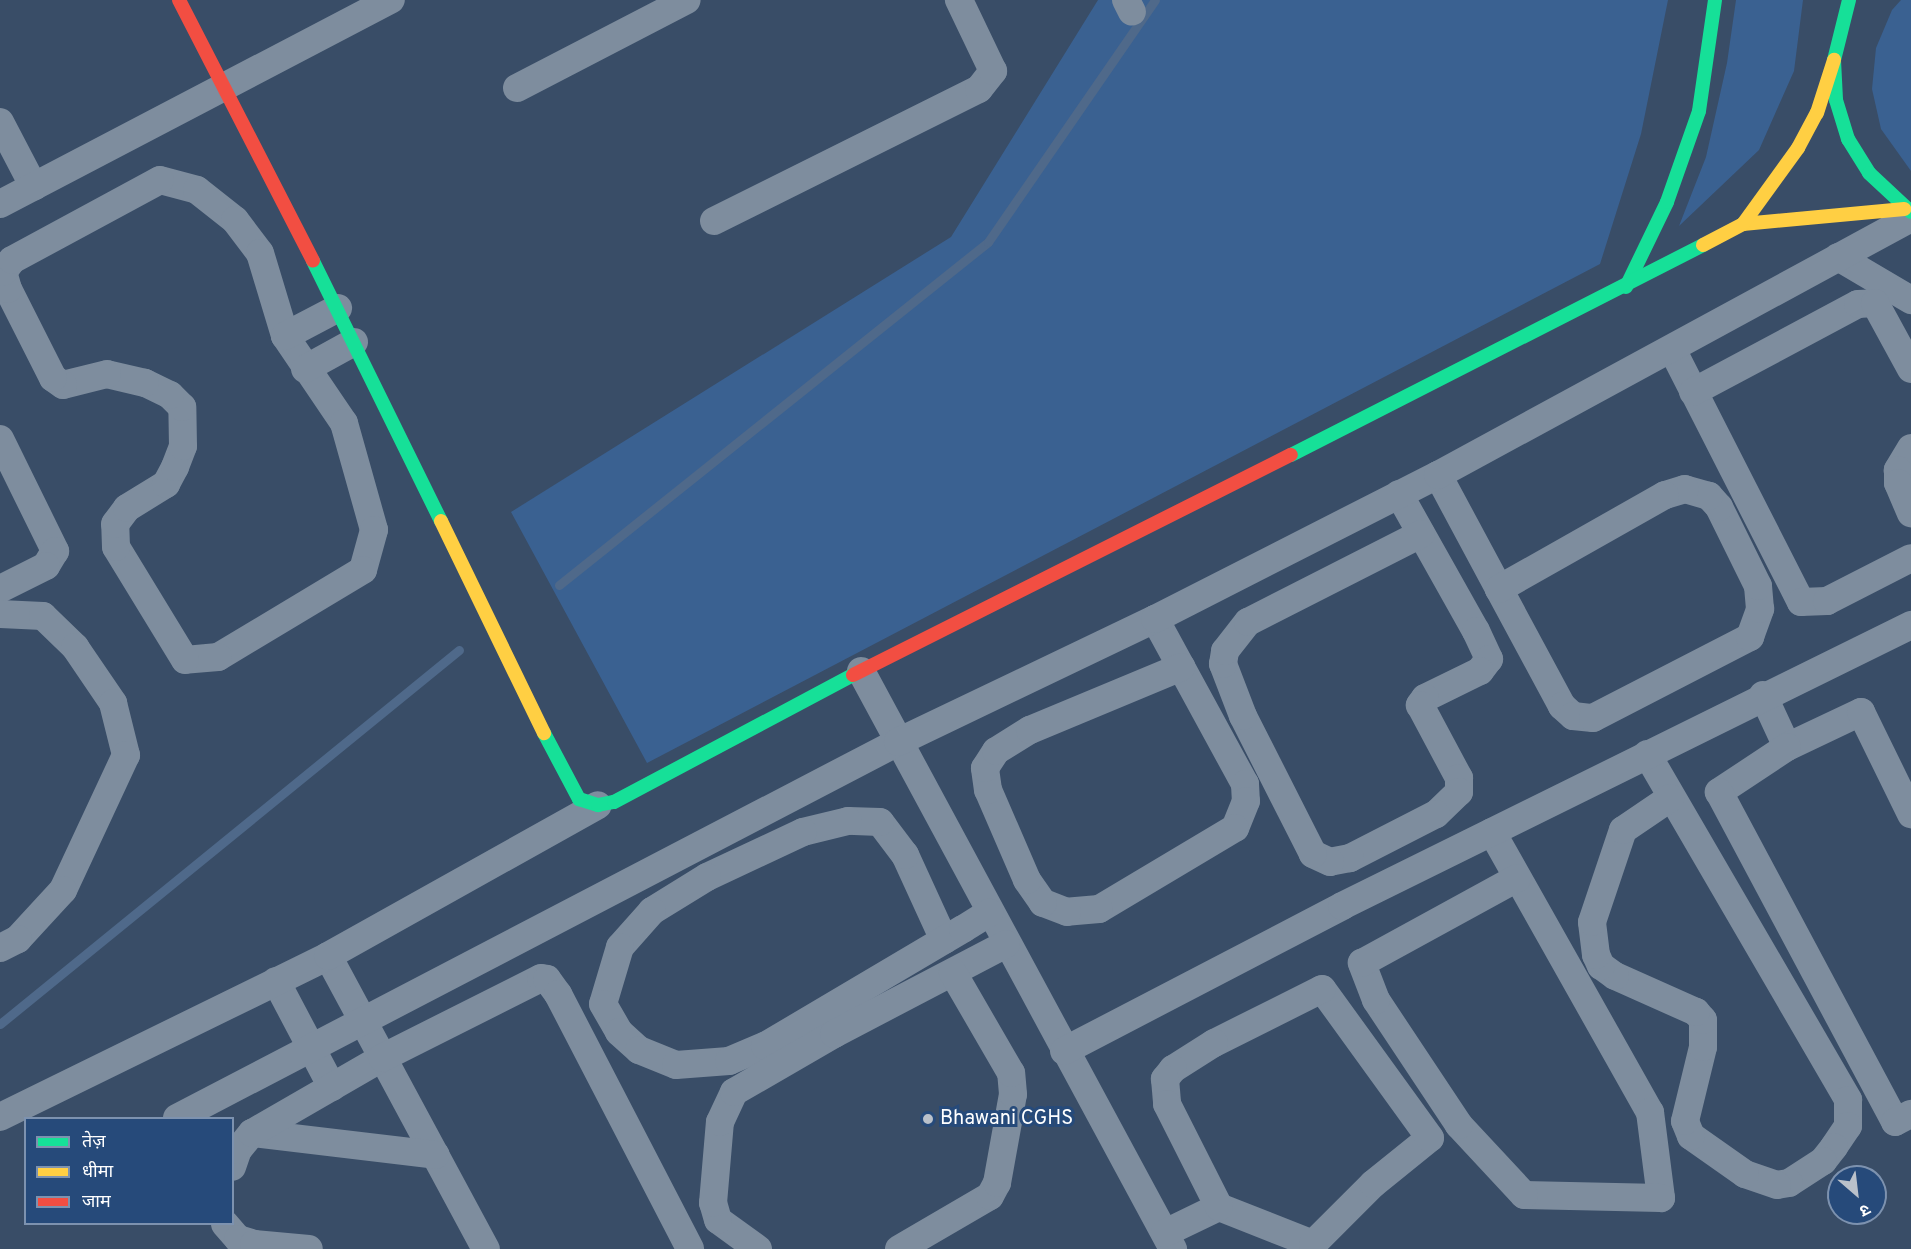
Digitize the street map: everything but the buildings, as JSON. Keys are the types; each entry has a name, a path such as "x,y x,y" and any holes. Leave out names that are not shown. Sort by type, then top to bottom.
{"street":[{"path":"179,0 338,308 570,788 579,799 598,805"},
{"path":"0,204 391,0"},
{"path":"517,88 687,0"},
{"path":"714,221 980,89 993,71 959,0"},
{"path":"1626,287 1667,202 1699,111 1715,0"},
{"path":"1743,224 1798,148 1817,113 1849,0"},
{"path":"1833,60 1836,100 1848,139 1869,173 1909,213"},
{"path":"0,122 34,187"},
{"path":"160,180 197,190 235,220 260,253 285,336 305,369 344,423 374,530 363,570 218,657 186,660 117,547 115,524 127,508 166,484 183,446 182,407 170,395 145,383 107,374 63,385 53,378 3,272 12,260 160,180"},
{"path":"0,1117 328,956 598,805 614,802 861,671 1626,287 1743,224 1909,213"},
{"path":"181,1117 361,1020 898,742 1155,620 1438,475 1838,257 1909,213"},
{"path":"1838,257 1911,300"},
{"path":"1693,392 1858,304 1875,303 1911,369"},
{"path":"285,336 338,308"},
{"path":"305,369 354,342"},
{"path":"1672,349 1801,602 1827,601 1911,558"},
{"path":"0,439 55,551 46,567 0,589"},
{"path":"1911,448 1898,470 1898,483 1911,513"},
{"path":"1438,475 1499,590 1562,706 1573,716 1593,718 1750,637 1760,609 1758,586 1719,507 1709,496 1685,489 1665,495 1499,590"},
{"path":"1399,494 1421,534 1489,659 1480,671 1425,698 1420,705 1459,778 1458,792 1436,814 1350,858 1330,862 1313,854 1243,716 1222,664 1225,651 1248,622 1421,534"},
{"path":"0,614 43,616 75,647 113,703 126,755 63,890 18,939 0,948"},
{"path":"1155,620 1181,667 1245,784 1246,801 1235,828 1099,909 1067,912 1043,903 1027,880 988,790 985,768 996,751 1030,730 1181,667"},
{"path":"1064,1052 1763,695 1911,625"},
{"path":"861,671 1064,1052 1169,1241 1219,1208"},
{"path":"1763,695 1787,747"},
{"path":"1911,814 1861,711 1787,747 1719,792 1895,1122 1911,1114"},
{"path":"1647,754 1670,798 1848,1100 1848,1126 1834,1147 1823,1161 1790,1183 1777,1185 1745,1173 1704,1148 1691,1136 1685,1121 1703,1047 1703,1020 1696,1012 1615,976 1601,966 1596,955 1592,922 1623,830 1670,798"},
{"path":"944,940 905,855 880,822 848,821 803,832 707,877 652,911 620,947 603,1004 619,1032 639,1050 676,1065 729,1061 765,1046 944,940 989,913"},
{"path":"1492,832 1650,1112 1661,1198 1524,1195 1459,1125 1376,1000 1362,963 1517,878"},
{"path":"758,1249 718,1220 713,1203 720,1122 734,1092 834,1034 1006,944"},
{"path":"328,956 486,1249"},
{"path":"899,1249 990,1196 997,1183 1013,1094 1011,1073 953,973"},
{"path":"234,1161 238,1150 252,1133 382,1058 541,978 547,979 690,1249"},
{"path":"276,981 332,1087"},
{"path":"1322,989 1430,1138 1374,1184 1313,1244 1219,1208 1167,1104 1166,1079 1173,1069 1214,1043 1322,989"},
{"path":"252,1133 436,1155"},
{"path":"226,1225 238,1239 254,1244 309,1249"}],"shaded area":[{"path":"1098,0 1668,0 1641,134 1600,264 647,763 511,512 951,237"},
{"path":"1736,0 1803,0 1794,71 1759,150 1679,226 1706,157 1727,63"},
{"path":"1901,0 1911,0 1911,171 1881,129 1872,89 1876,48 1892,10"}],"waterway":[{"path":"559,585 988,242 1155,0"},
{"path":"0,1024 459,650"}],"traffic: fast":[{"path":"1626,287 1667,202 1699,111 1715,0"},
{"path":"1849,0 1834,60 1836,100 1848,139 1869,173 1911,212"},
{"path":"1291,455 1703,245"},
{"path":"313,261 441,521"},
{"path":"544,733 579,799 598,805 614,802 853,675"}],"traffic: slow":[{"path":"1703,245 1743,224 1798,148 1817,113 1834,60"},
{"path":"1743,224 1904,209"},
{"path":"441,521 544,733"}],"traffic: jam":[{"path":"179,0 313,261"},
{"path":"853,675 1291,455"}],"place":[{"name":"Bhawani CGHS","path":"928,1119"}]}
